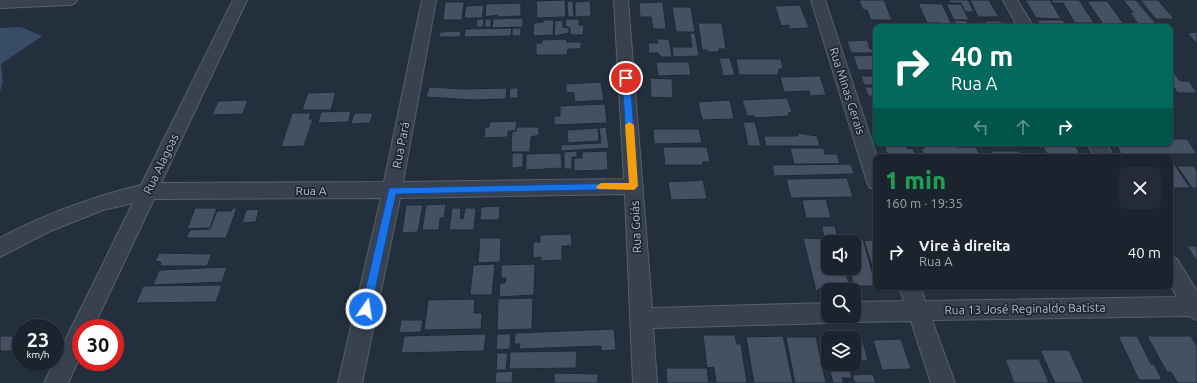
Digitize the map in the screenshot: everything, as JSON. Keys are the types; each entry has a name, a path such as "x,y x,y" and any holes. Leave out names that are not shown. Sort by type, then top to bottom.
{"street":[{"path":"0,3 70,0"},
{"name":"Rua Alagoas","path":"87,319 240,0"},
{"name":"Rua Pará","path":"350,383 392,190 429,0"},
{"name":"Rua Goiás","path":"621,0 634,186 640,318 645,383"},
{"name":"Rua Minas Gerais","path":"818,0 873,173"},
{"path":"1010,0 1024,24"},
{"name":"Rua A","path":"0,248 41,226 100,203 148,191 392,190 634,186"},
{"path":"1173,270 1196,307"},
{"path":"911,290 942,383"},
{"name":"Rua 13 José Reginaldo Batista","path":"861,312 1196,307"},
{"path":"640,318 821,313"},
{"name":"Rua Alagoas","path":"56,383 72,350"}],"water":[{"path":"21,27 42,36 1,64 3,82 0,92 0,28"}],"building":[{"path":"565,0 566,17 537,18 536,1"},
{"path":"859,0 884,0 892,20 871,20 867,10 863,10"},
{"path":"948,0 968,0 974,12 965,12 961,3 950,3"},
{"path":"970,0 989,0 999,17 978,17"},
{"path":"1025,0 1050,0 1061,19 1036,18"},
{"path":"1051,0 1079,0 1094,23 1075,23 1063,3 1053,3"},
{"path":"1123,0 1136,0 1156,24 1138,24 1130,13 1133,12"},
{"path":"1140,0 1158,0 1174,19 1156,19"},
{"path":"573,1 574,17 568,17 567,2"},
{"path":"590,1 591,16 575,17 575,2"},
{"path":"1087,1 1107,1 1124,24 1103,24"},
{"path":"445,2 464,2 462,20 443,20"},
{"path":"663,2 666,29 653,29 651,17 640,17 639,3"},
{"path":"521,3 521,16 498,17 498,15 485,17 486,4"},
{"path":"918,3 942,4 952,24 940,23 927,23"},
{"path":"946,4 961,4 969,20 954,20"},
{"path":"484,5 482,18 464,18 466,6"},
{"path":"800,5 809,28 790,29 788,25 781,26 775,6"},
{"path":"672,7 691,7 695,32 676,32"},
{"path":"523,18 523,27 492,28 493,19"},
{"path":"477,19 484,19 483,27 476,27"},
{"path":"485,19 491,19 491,27 485,27"},
{"path":"566,19 579,19 579,25 584,25 583,35 570,35 570,28 565,26"},
{"path":"544,20 554,20 553,35 533,36 534,23 543,22"},
{"path":"563,20 563,27 569,28 569,33 554,36 555,21"},
{"path":"954,20 967,21 968,24 956,24"},
{"path":"1037,20 1063,20 1066,24 1040,24"},
{"path":"985,21 1001,21 1002,24 987,24"},
{"path":"698,23 722,23 726,49 719,49 719,52 708,52 707,50 702,50"},
{"path":"512,28 521,28 521,36 512,36"},
{"path":"512,28 511,36 464,37 465,29"},
{"path":"461,31 460,37 439,37 440,32"},
{"path":"1197,32 1197,44 1187,33"},
{"path":"690,33 695,33 699,56 673,57 672,47 692,47"},
{"path":"566,39 567,42 581,42 581,49 568,49 567,55 536,55 536,43 542,43 542,40"},
{"path":"657,39 669,39 672,57 661,57 658,53 649,53 648,43 658,43"},
{"path":"867,40 870,49 873,49 873,53 851,53 847,41"},
{"path":"873,55 873,70 858,70 853,56"},
{"path":"719,58 730,58 735,75 723,76"},
{"path":"736,59 781,59 783,69 779,69 778,75 739,75"},
{"path":"656,62 689,62 691,75 658,76"},
{"path":"1173,73 1180,81 1189,81 1197,93 1178,93 1173,87"},
{"path":"820,76 826,95 810,96 809,91 784,92 780,77"},
{"path":"861,76 873,76 873,85 864,85"},
{"path":"650,78 672,79 673,98 651,97"},
{"path":"601,82 604,100 575,102 574,93 566,92 566,84"},
{"path":"429,87 463,89 507,88 506,99 474,100 426,97"},
{"path":"865,87 873,87 873,96 868,96"},
{"path":"510,88 518,88 518,98 509,98"},
{"path":"336,92 331,110 302,110 308,93"},
{"path":"787,98 792,112 788,113 789,116 755,118 754,116 747,116 742,100"},
{"path":"248,100 243,114 212,115 218,101"},
{"path":"730,100 734,119 702,120 698,102"},
{"path":"605,104 607,123 554,125 554,116 560,116 560,106"},
{"path":"351,111 349,122 318,123 321,112"},
{"path":"292,113 311,113 309,119 313,119 304,146 281,147"},
{"path":"354,113 373,113 370,123 351,124"},
{"path":"517,121 516,131 508,131 508,137 484,138 485,127 489,127 489,122"},
{"path":"743,122 755,122 761,146 748,146"},
{"path":"516,127 539,127 539,135 531,137 530,152 511,152 512,131 516,131"},
{"path":"606,127 609,148 561,151 561,145 601,143 599,128"},
{"path":"598,128 599,141 568,143 567,130"},
{"path":"653,129 699,129 702,143 654,144"},
{"path":"797,133 817,136 820,146 766,146 764,136 798,136"},
{"path":"1173,139 1187,139 1197,154 1165,154 1121,154 1117,146 1173,146"},
{"path":"885,146 906,146 907,148 913,149 915,154 887,154"},
{"path":"924,146 976,147 980,154 924,154 921,148 925,148"},
{"path":"1039,146 1076,146 1080,154 1047,154 1044,148 1040,148"},
{"path":"663,147 707,147 710,162 703,162 702,165 665,165"},
{"path":"790,148 824,148 825,154 837,154 840,164 794,164"},
{"path":"577,151 577,157 572,157 572,169 564,169 564,152"},
{"path":"607,151 608,170 574,171 574,158 582,158 582,152"},
{"path":"991,151 1019,151 1020,154 992,154"},
{"path":"512,153 523,153 523,167 512,168"},
{"path":"561,153 562,168 526,170 526,154"},
{"path":"851,164 854,174 774,176 772,165"},
{"path":"1173,165 1175,165 1190,188 1173,188"},
{"path":"1177,166 1194,166 1197,171 1197,188 1192,188"},
{"path":"847,178 853,197 791,198 786,179"},
{"path":"703,180 707,199 671,200 668,182"},
{"path":"826,199 831,218 806,218 802,200"},
{"path":"446,204 444,218 440,218 439,230 422,230 426,205"},
{"path":"406,205 423,205 418,232 402,233"},
{"path":"500,206 499,220 480,220 481,207"},
{"path":"195,208 217,208 210,228 187,229"},
{"path":"233,208 237,208 226,238 186,238 190,230 210,229 217,211 231,211"},
{"path":"452,208 461,208 460,218 463,219 465,208 476,208 474,230 449,230"},
{"path":"259,209 256,222 242,223 246,210"},
{"path":"822,226 835,226 837,235 823,235"},
{"path":"571,234 572,246 562,246 562,260 541,261 541,257 533,258 533,242 540,242 540,235"},
{"path":"480,238 501,238 500,262 478,263"},
{"path":"803,238 821,239 821,275 847,275 849,283 821,283 821,288 816,291"},
{"path":"861,239 863,239 873,275 873,286 861,286 861,283 853,283 851,275 861,275"},
{"path":"873,240 873,269 864,241"},
{"path":"1187,246 1197,246 1197,262"},
{"path":"159,253 212,254 207,266 160,266 161,262 155,261"},
{"path":"495,264 492,295 470,295 473,265"},
{"path":"535,264 534,295 499,297 500,283 505,283 506,278 501,278 501,265"},
{"path":"227,267 222,282 153,285 159,270"},
{"path":"222,285 216,302 136,303 143,286"},
{"path":"533,298 532,329 497,330 498,299"},
{"path":"475,299 474,313 482,313 481,329 424,330 428,300"},
{"path":"401,320 423,320 421,332 399,333"},
{"path":"614,329 616,350 601,351 601,346 519,349 520,344 514,344 515,333"},
{"path":"486,334 484,351 401,353 404,336"},
{"path":"497,334 511,334 510,349 496,350"},
{"path":"861,334 868,361 861,361"},
{"path":"703,335 735,335 737,344 741,344 747,383 716,383 714,367 707,368"},
{"path":"0,336 12,336 12,351 0,351"},
{"path":"783,336 793,383 754,383 746,337"},
{"path":"1118,336 1137,336 1151,364 1154,364 1162,380 1139,380"},
{"path":"1147,336 1191,336 1197,346 1197,383 1178,383 1171,372 1167,372"},
{"path":"786,337 816,337 821,360 821,371 823,371 826,383 795,383"},
{"path":"901,339 911,369 882,370 873,340"},
{"path":"1040,350 1069,350 1084,383 1055,383"},
{"path":"577,351 576,368 509,369 510,352"},
{"path":"497,353 508,353 506,370 496,370"},
{"path":"1005,359 1039,359 1049,383 1014,383"},
{"path":"666,368 707,368 709,383 667,383"},
{"path":"513,371 512,383 495,383 496,372"},
{"path":"830,371 850,371 852,378 842,378 844,383 833,383"},
{"path":"554,373 598,374 598,383 554,383"},
{"path":"873,374 876,383 855,383 852,375"}],"slow traffic":[{"path":"601,187 634,186 629,125"}],"route":[{"path":"366,309 392,190 634,186 626,78"}]}
